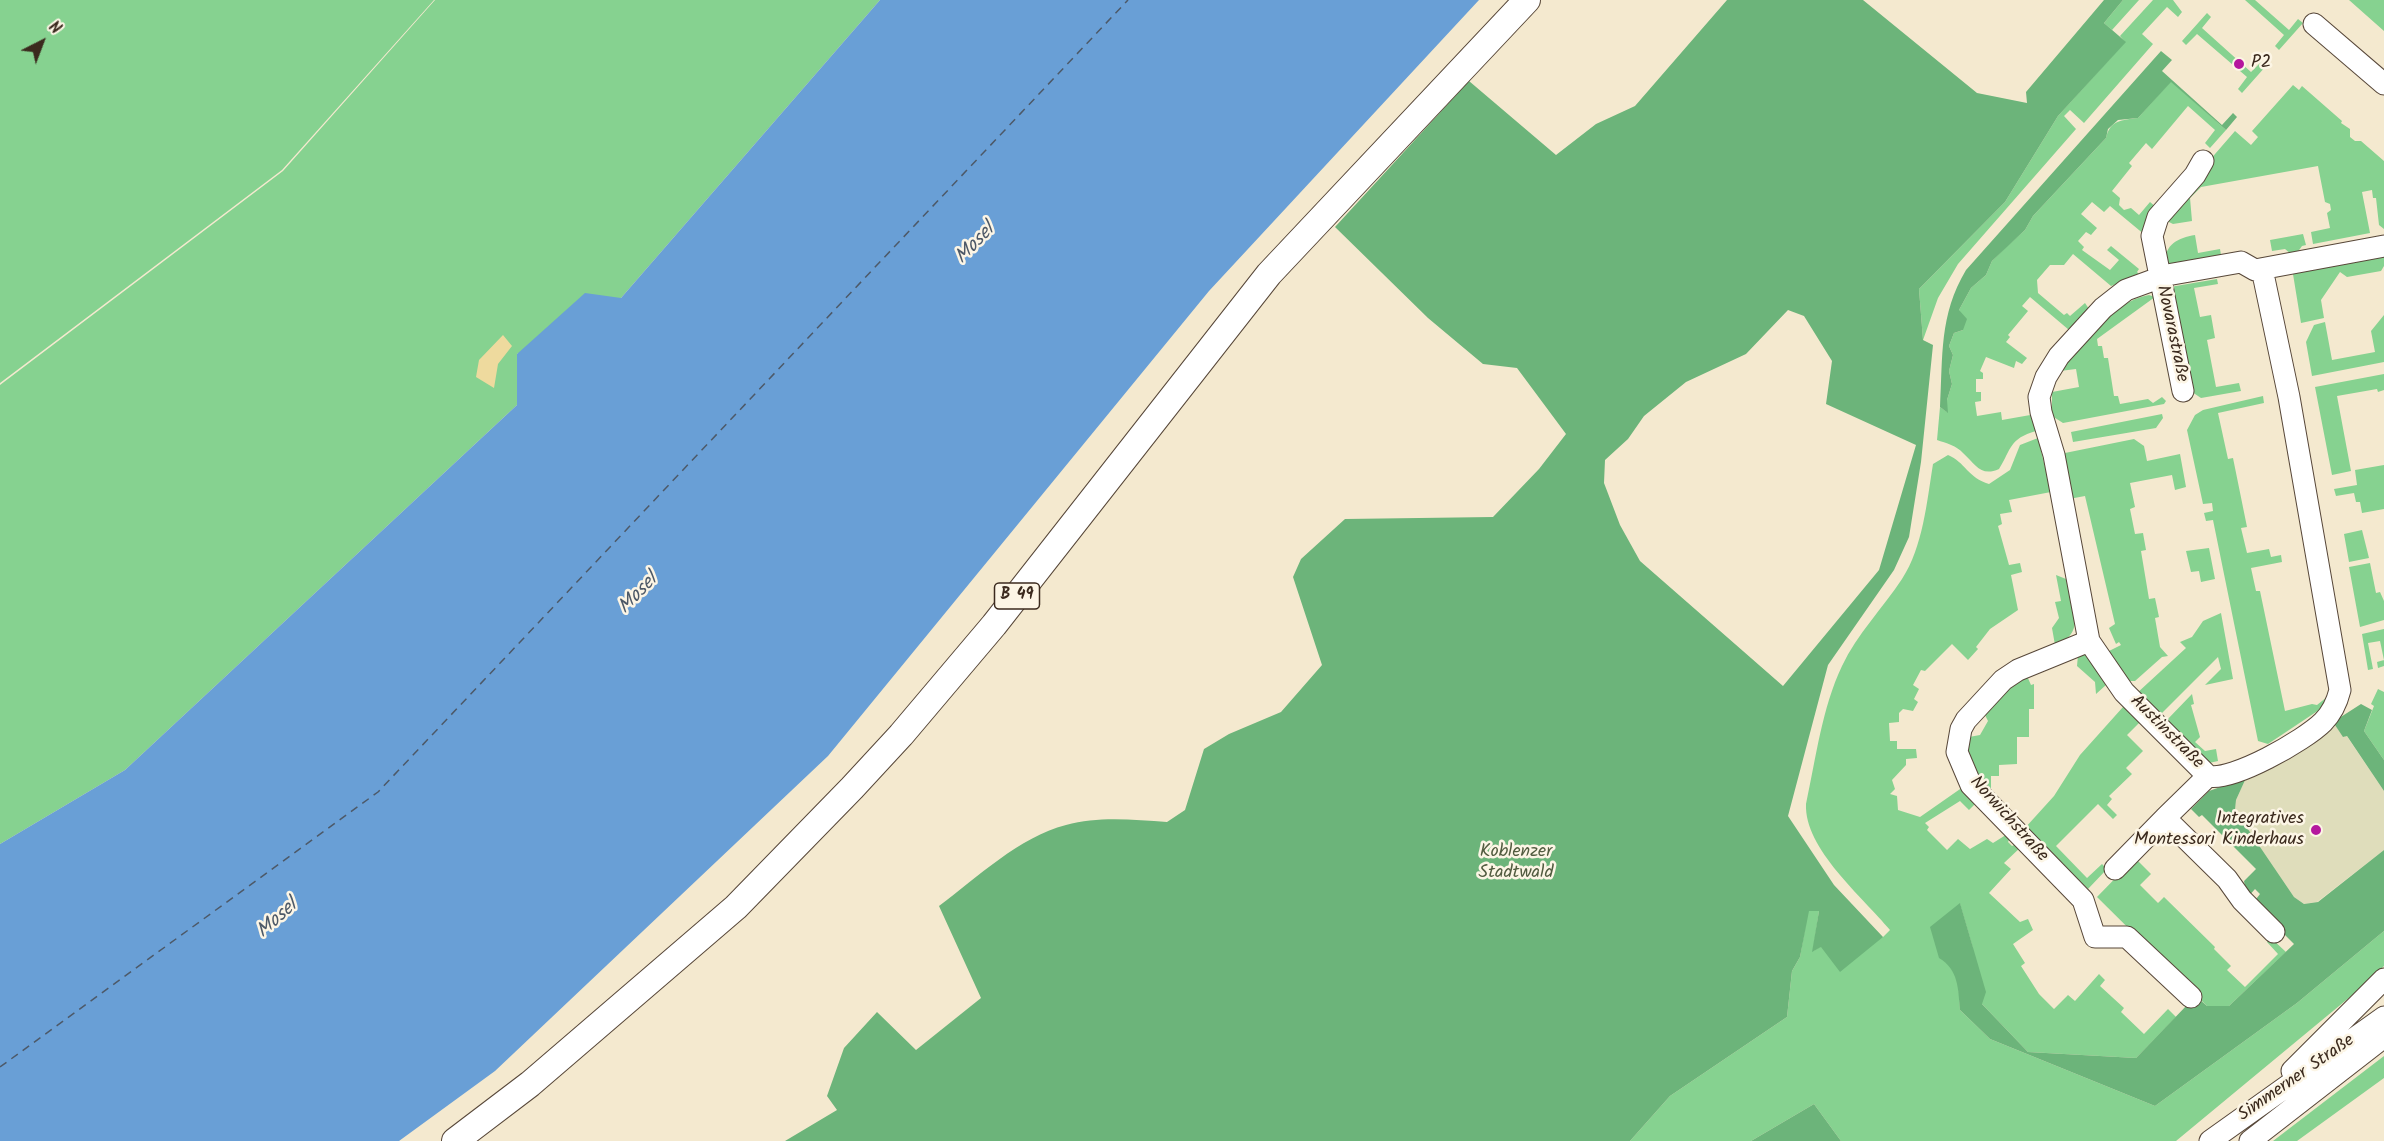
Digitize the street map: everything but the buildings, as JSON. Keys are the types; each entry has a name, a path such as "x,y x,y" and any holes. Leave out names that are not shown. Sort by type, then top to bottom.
{"main road":[{"name":"B 49","path":"455,1141 530,1084 736,908 852,788 901,735 994,625 1269,274 1527,0"}],"street":[{"path":"2314,24 2384,84"},
{"path":"2160,277 2152,236 2154,226 2203,161"},
{"name":"Austinstraße","path":"2262,269 2286,386 2340,690 2336,704 2322,722 2259,763 2217,778 2208,776 2124,692 2089,641 2054,455 2039,397 2049,370 2103,308 2126,290 2160,277 2241,262 2255,270 2384,246"},
{"name":"Novarastraße","path":"2160,277 2183,392"},
{"name":"Norwichstraße","path":"2089,641 2018,670 1998,684 1966,720 1958,741 1958,758 1971,785 2083,900 2095,937 2127,937 2191,997"},
{"path":"2115,869 2208,776"},
{"path":"2166,818 2227,879 2242,900 2274,932"},
{"path":"2253,1109 2384,979"},
{"name":"Simmerner Straße","path":"2210,1141 2384,1017"},
{"name":"Simmerner Straße","path":"2250,1141 2384,1037"}],"shaded area":[{"name":"Integratives Montessori Kinderhaus","path":"2333,722 2344,737 2346,735 2384,791 2384,850 2317,902 2304,904 2294,897 2235,810 2236,800 2246,778"}],"green space":[{"path":"0,0 434,0 282,170 0,383"},
{"path":"435,0 880,0 621,298 517,354 517,405 125,770 0,844 0,385 283,171"},
{"name":"Koblenzer Stadtwald","path":"1727,0 1863,0 1977,93 2027,103 2026,92 2104,0 2123,0 2104,23 2126,42 2058,116 2005,202 1919,289 1923,340 1933,345 1921,462 1909,537 1894,570 1828,665 1788,816 1834,885 1883,937 1840,972 1821,947 1812,952 1819,911 1809,911 1800,957 1792,971 1787,1017 1670,1096 1630,1141 785,1141 837,1110 827,1096 844,1048 877,1012 916,1050 981,998 939,906 1015,848 1049,831 1091,820 1167,822 1185,810 1204,749 1229,734 1281,712 1322,665 1293,577 1301,559 1345,519 1493,517 1539,469 1566,434 1517,368 1483,364 1428,318 1335,227 1469,81 1556,155 1596,124 1635,106","holes":["1788,310 1804,316 1832,361 1826,404 1916,445 1879,570 1783,686 1640,561 1620,525 1604,483 1605,460 1628,439 1644,416 1686,382 1746,354"]},
{"path":"2123,0 2139,0 2112,30 2104,23"},
{"path":"2153,0 2173,0 2182,12 2178,17 2167,7 2142,34 2153,44 2084,123 2070,110 2064,116 2076,129 1958,264 1938,298 1923,340 1919,289 2005,202 2058,116 2125,42 2120,36"},
{"path":"2245,0 2255,0 2289,30 2298,19 2303,23 2279,50 2275,46 2284,35"},
{"path":"2349,0 2384,0 2384,31"},
{"path":"2207,13 2211,17 2202,28 2251,72 2261,62 2266,66 2242,93 2238,89 2247,77 2197,34 2186,45 2182,41"},
{"path":"2161,51 2172,60 2162,71 2222,125 2233,113 2237,117 2226,130 2171,82 2138,118 2118,120 2108,129 2106,138 2033,216 2025,230 1992,261 1986,275 1971,288 1959,310 1967,319 1963,330 1954,333 1949,346 1953,355 1949,371 1952,384 1947,400 1948,413 1940,407 1944,336 1951,303 1966,270"},
{"path":"2171,81 2226,130 2210,148 2205,143 2215,130 2188,106 2152,149 2146,143 2129,163 2132,166 2112,191 2120,198 2119,205 2124,210 2131,208 2139,215 2150,202 2157,208 2145,235 2110,206 2104,212 2092,202 2081,214 2097,228 2091,235 2086,232 2078,241 2084,247 2082,250 2110,270 2119,260 2107,250 2111,246 2139,269 2137,272 2140,275 2111,286 2073,254 2064,265 2050,265 2037,280 2038,293 2064,315 2067,313 2070,316 2085,303 2089,309 2069,330 2030,297 2022,306 2028,311 2008,335 2010,337 2006,342 2027,358 2022,364 2016,361 2014,368 1986,357 1980,371 1983,373 1983,379 1976,379 1976,392 1981,392 1981,401 1975,402 1977,416 2001,412 2002,420 2036,414 2038,426 2036,431 2016,441 1999,469 1983,471 1958,448 1937,440 1940,407 1947,412 1947,400 1952,384 1949,371 1953,355 1949,346 1954,333 1963,330 1959,310 1971,288 1986,275 1992,261 2025,230 2033,216 2106,138 2110,128 2122,120 2138,118"},
{"path":"2293,85 2299,90 2302,86 2350,129 2350,137 2355,141 2361,141 2384,161 2384,229 2379,225 2376,198 2373,198 2372,190 2362,192 2370,233 2313,244 2311,232 2330,228 2327,213 2331,210 2330,204 2325,202 2318,166 2201,187 2190,198 2192,221 2173,224 2165,220 2202,169 2235,131 2251,145 2258,137 2252,131"},
{"path":"2303,234 2306,245 2302,246 2297,253 2291,254 2285,249 2272,251 2270,240"},
{"path":"2195,235 2198,253 2220,249 2222,261 2172,270 2165,263 2167,251 2178,240"},
{"path":"2384,252 2384,266 2381,271 2347,277 2340,272 2321,300 2324,318 2301,323 2292,268"},
{"path":"2217,279 2218,284 2194,288 2200,317 2211,315 2215,338 2207,340 2216,387 2239,383 2241,391 2201,398 2189,390 2170,287"},
{"path":"2149,295 2155,297 2097,339 2098,346 2102,346 2104,358 2108,358 2114,396 2118,396 2120,404 2148,399 2153,403 2162,397 2166,401 2164,404 2063,423 2052,416 2052,392 2079,387 2076,369 2060,371 2110,315 2135,299"},
{"path":"2384,315 2384,362 2312,376 2306,342 2314,325 2325,322 2332,360 2375,352 2371,331"},
{"path":"2384,374 2384,390 2378,392 2377,389 2337,396 2351,471 2332,475 2315,387"},
{"path":"2263,396 2264,403 2218,413 2228,459 2233,458 2247,527 2241,528 2247,553 2269,549 2271,557 2281,555 2282,562 2251,568 2256,591 2260,591 2285,711 2312,704 2317,705 2327,697 2322,708 2268,744 2258,741 2213,520 2206,521 2204,513 2213,511 2212,503 2203,504 2187,430 2195,415 2203,410"},
{"path":"2162,414 2163,418 2156,428 2073,442 2071,432"},
{"path":"2038,438 2051,492 2009,500 2012,512 2000,514 2002,524 1998,526 2009,565 2020,563 2022,572 2011,575 2018,610 1990,629 1968,660 1952,644 1925,671 1921,670 1913,685 1919,689 1914,699 1918,702 1913,711 1903,709 1899,713 1899,722 1889,723 1890,741 1897,741 1897,749 1916,749 1917,758 1906,759 1906,765 1892,780 1895,789 1890,794 1897,796 1898,810 1920,817 1963,787 1977,802 1969,810 1960,801 1925,823 1929,827 1927,830 1947,850 1958,839 1970,849 1987,839 1993,843 2009,833 2011,836 2008,842 2012,846 2018,843 2022,846 2004,863 2011,869 1989,893 2020,922 2028,919 2033,930 2013,944 2025,963 2021,966 2039,994 2054,1009 2068,995 2075,1001 2099,974 2105,980 2100,986 2124,1008 2121,1012 2144,1034 2168,1009 2176,1017 2136,1058 2028,1052 1982,1004 1972,945 1960,904 1948,963 1958,979 1960,1010 1990,1039 2155,1106 2297,1003 2384,931 2384,966 2362,987 2176,1141 1841,1141 1814,1104 1751,1141 1630,1141 1670,1096 1787,1017 1792,971 1800,957 1808,911 1819,911 1813,951 1820,947 1883,937 1890,930 1837,872 1814,838 1808,821 1806,804 1829,699 1848,654 1895,590 1915,553 1923,523 1933,464 1948,455 1976,478 1989,484 2010,470 2020,445"},
{"path":"2134,439 2144,446 2147,461 2180,454 2186,487 2175,490 2172,475 2130,483 2135,507 2130,509 2135,534 2143,533 2146,550 2141,551 2149,599 2155,598 2159,617 2155,618 2160,647 2168,656 2162,657 2135,681 2126,681 2107,652 2121,645 2119,642 2116,644 2109,628 2115,624 2085,496 2069,499 2060,454"},
{"path":"2384,465 2384,509 2362,513 2360,502 2356,502 2354,493 2336,496 2334,489 2357,485 2355,470"},
{"path":"2362,530 2369,558 2349,562 2344,534"},
{"path":"2209,548 2215,579 2201,582 2199,571 2191,572 2186,551"},
{"path":"2370,563 2376,593 2380,592 2384,601 2384,620 2360,627 2349,567"},
{"path":"2056,575 2066,579 2074,609 2075,626 2065,640 2055,645 2052,628 2059,618 2055,602 2061,601"},
{"path":"2221,613 2233,679 2205,685 2221,669 2218,657 2158,717 2136,694 2186,648 2180,642 2192,637 2203,621"},
{"path":"2384,629 2384,660 2380,641 2368,643 2373,669 2368,670 2362,634"},
{"path":"2085,652 2101,665 2098,672 2106,685 2096,694 2095,682 2077,666 2078,655"},
{"path":"2384,660 2384,666 2378,668 2377,662"},
{"path":"2027,676 2031,685 2034,684 2034,709 2029,709 2029,737 2017,737 2017,764 1999,765 1999,776 1991,776 1991,790 1994,796 1990,796 1967,758 1969,737 1980,735 1988,721 1984,713 2003,689"},
{"path":"2378,689 2384,692 2384,760 2364,731 2374,706 2371,704"},
{"path":"2192,694 2194,704 2191,705 2200,737 2195,742 2205,751 2216,749 2218,761 2209,763 2164,723"},
{"path":"2361,704 2372,710 2364,731 2384,760 2384,791 2347,736 2343,737 2333,722"},
{"path":"2127,706 2141,721 2127,735 2143,751 2126,768 2132,774 2109,796 2112,799 2107,805 2117,815 2113,819 2098,804 2056,846 2087,878 2102,864 2107,869 2088,889 2025,828 2054,796 2080,755 2123,707"},
{"path":"2246,778 2236,800 2235,810 2294,897 2304,904 2318,902 2384,850 2384,931 2297,1003 2155,1106 1990,1039 1960,1010 1954,974 1939,958 1930,927 1960,903 1986,992 1982,1004 2028,1052 2136,1058 2189,1003 2199,999 2207,1006 2229,1006 2294,944 2253,903 2260,894 2255,889 2247,898 2244,881 2256,869 2202,815 2199,817 2191,809 2209,791"},
{"path":"2135,858 2151,874 2140,885 2158,903 2164,897 2215,947 2214,949 2231,966 2227,970 2245,987 2278,954 2267,942 2271,938 2286,952 2229,1006 2207,1006 2097,897"},
{"path":"2384,1056 2384,1078 2297,1141 2273,1141"},
{"path":"1814,1104 1841,1141 1751,1141"}],"sand":[{"path":"503,335 512,346 498,364 494,388 476,377 479,360"}],"water":[{"name":"Mosel","path":"880,0 1479,0 1209,291 828,756 495,1071 399,1141 0,1141 0,844 125,770 517,405 517,354 585,293 621,298"}],"ferry route":[{"path":"0,1067 378,792 1128,0"}],"place":[{"name":"P2","path":"2239,64"},
{"name":"Integratives Montessori Kinderhaus","path":"2316,830"}]}
